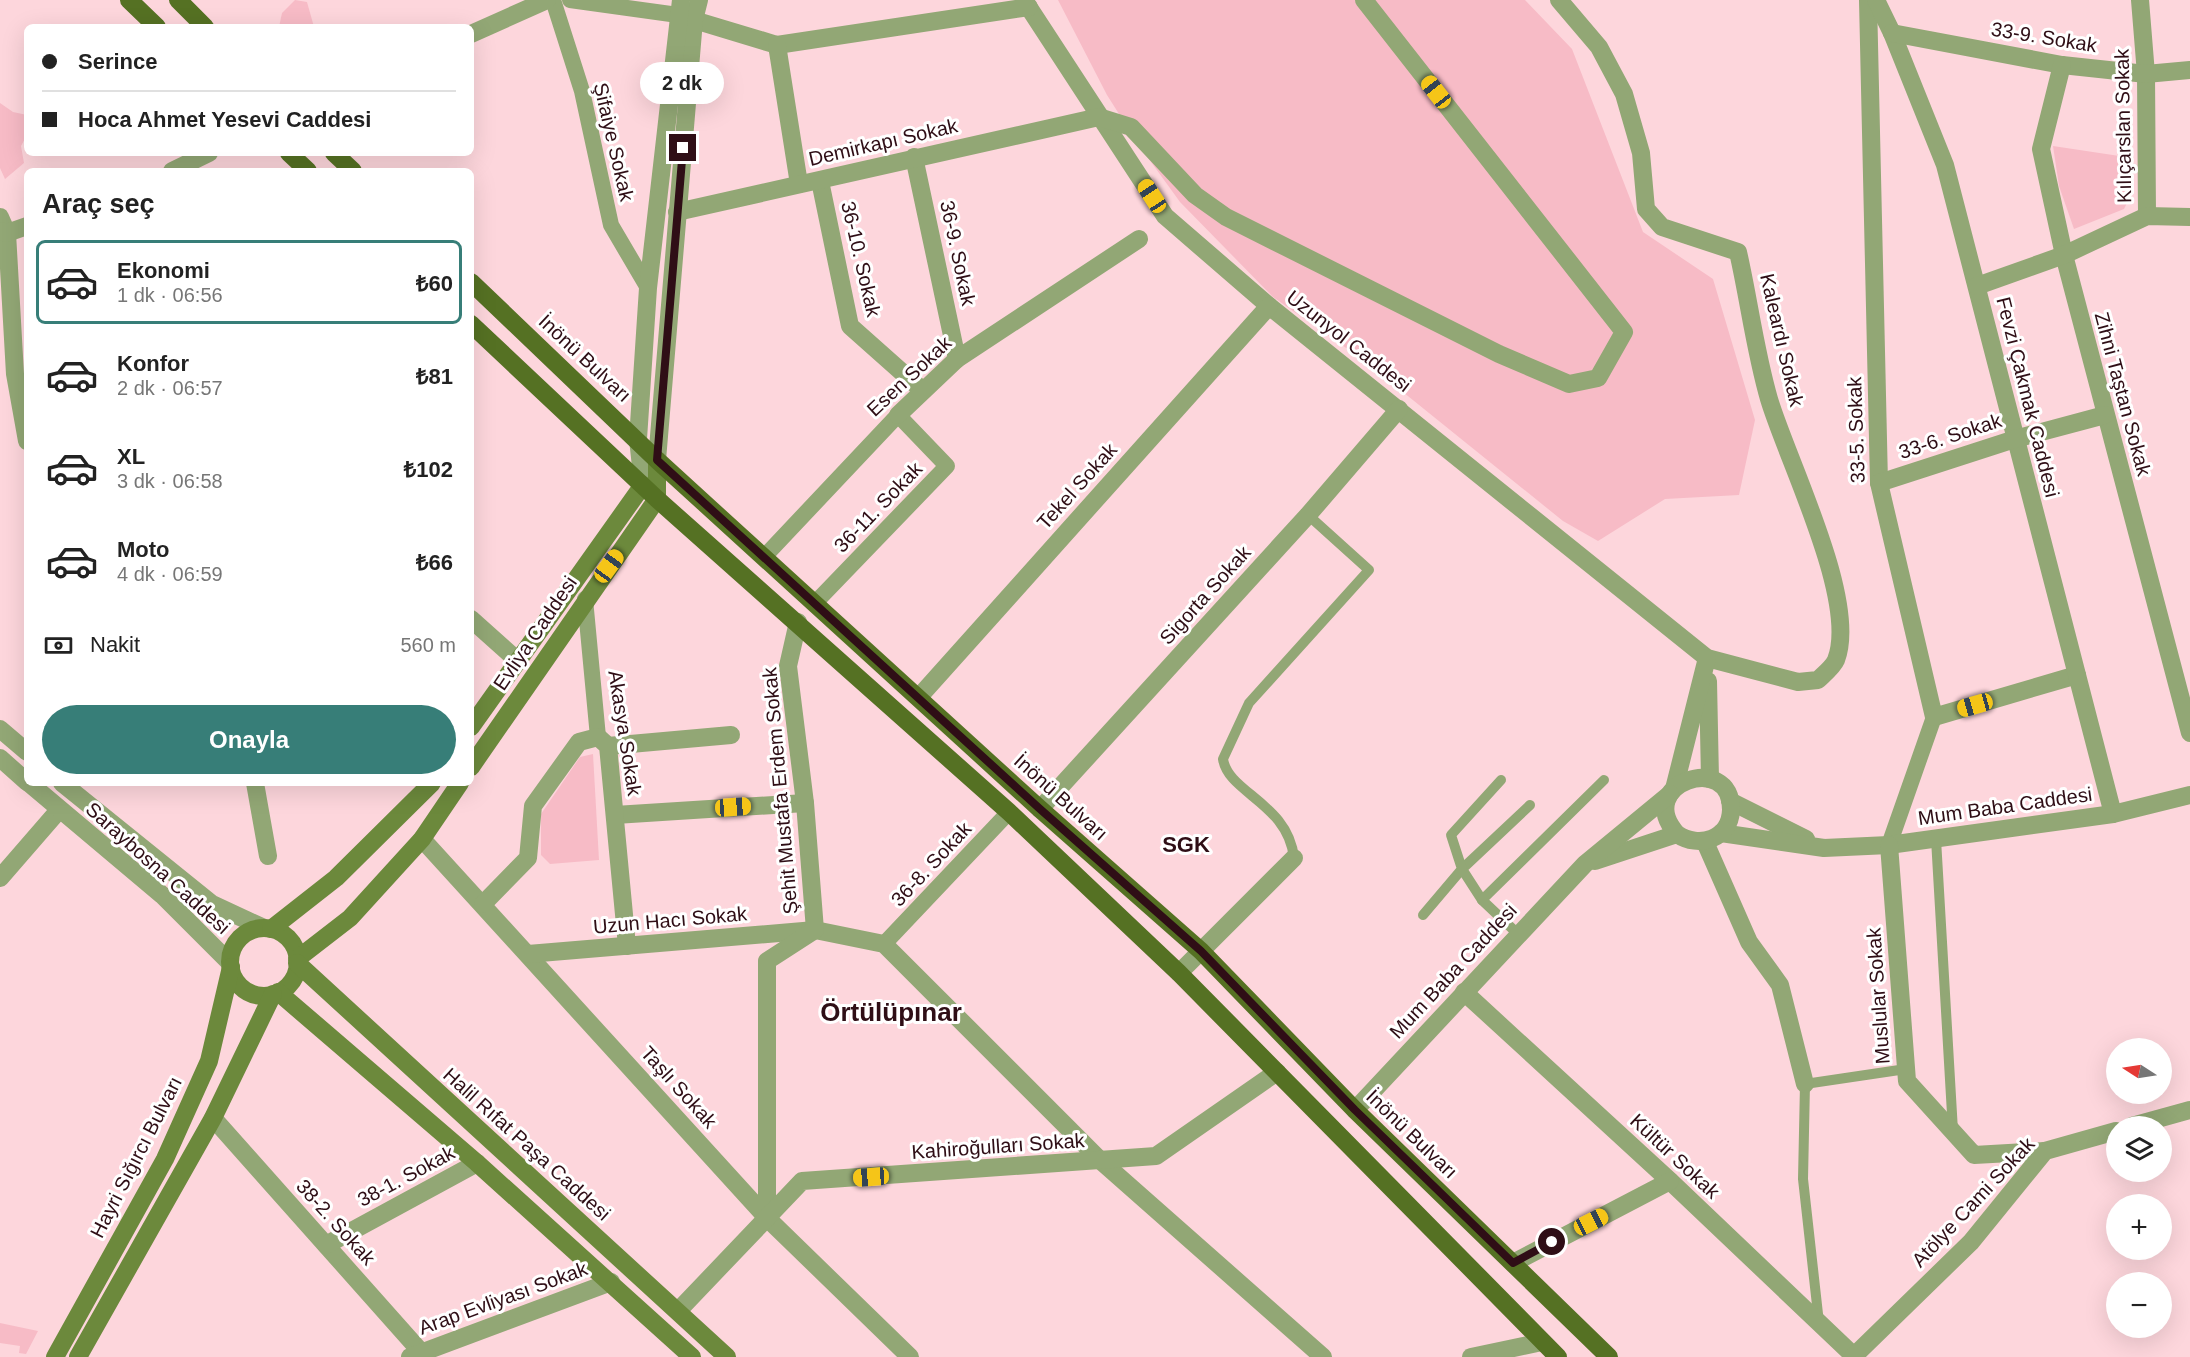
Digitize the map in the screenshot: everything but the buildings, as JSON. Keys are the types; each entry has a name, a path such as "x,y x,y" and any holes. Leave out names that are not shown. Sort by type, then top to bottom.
{"main road":[{"path":"129,0 154,24"},
{"path":"178,0 202,24"},
{"path":"292,156 305,168"},
{"path":"337,156 350,168"},
{"name":"İnönü Bulvarı","path":"474,285 638,439 657,460 1040,809 1201,951 1355,1110 1609,1357"},
{"path":"474,327 657,499 1009,812 1179,973 1558,1357"},
{"path":"657,460 657,499"},
{"name":"Evliya Caddesi","path":"474,724 643,485"},
{"name":"Evliya Caddesi","path":"474,763 585,599 657,499"},
{"path":"429,786 336,878 267,928 249,931 238,939 233,949 231,965 237,981 248,992 262,995 275,993 290,983 297,961 350,918 422,839 458,786"},
{"path":"267,928 290,940 297,961"},
{"name":"Halil Rıfat Paşa Caddesi","path":"297,961 469,1124 727,1357"},
{"name":"Hayri Sığırcı Bulvarı","path":"55,1357 165,1159 209,1061 231,965"},
{"path":"78,1357 213,1118 275,993"},
{"path":"275,993 477,1163 611,1282 686,1355"}],"street":[{"path":"474,33 547,0"},
{"name":"Şifaiye Sokak","path":"553,0 582,91 611,225 648,288"},
{"path":"570,0 684,12 777,45 1027,2"},
{"path":"643,485 638,439 648,288 684,12 699,0"},
{"path":"1099,117 1131,127 1195,195 1226,217 1499,354 1569,384 1598,378 1624,332 1364,0"},
{"name":"Kaleardı Sokak","path":"1559,0 1599,47 1624,94 1641,153 1646,209 1662,227 1738,252 1769,399 1802,486 1835,588 1840,628 1836,662 1818,680 1798,682 1707,658"},
{"name":"33-5. Sokak","path":"1868,0 1879,483 1934,717"},
{"name":"Fevzi Çakmak Caddesi","path":"1876,0 1892,33 1945,165 2113,814"},
{"name":"Kılıçarslan Sokak","path":"2140,0 2146,74 2147,216"},
{"name":"Uzunyol Caddesi","path":"1027,2 1099,117 1165,216 1269,306 1707,658"},
{"path":"657,460 677,212 684,12"},
{"name":"33-9. Sokak","path":"1892,33 2062,65 2146,74 2190,70"},
{"path":"777,45 799,184"},
{"name":"Zihni Taştan Sokak","path":"2062,65 2040,149 2064,255 2105,415 2190,733"},
{"name":"Demirkapı Sokak","path":"677,212 1099,117"},
{"path":"184,168 204,156"},
{"name":"36-9. Sokak","path":"914,157 957,359"},
{"name":"36-10. Sokak","path":"820,181 850,326 922,390"},
{"path":"1977,286 2064,255 2147,216 2190,217"},
{"path":"24,226 2,227 8,375 24,431"},
{"name":"Esen Sokak","path":"764,557 922,390 957,359 1139,239"},
{"name":"Tekel Sokak","path":"919,697 1269,306"},
{"name":"Sigorta Sokak","path":"1040,809 1308,515 1398,409"},
{"name":"36-11. Sokak","path":"815,603 946,466 898,415"},
{"name":"33-6. Sokak","path":"1879,483 2015,439 2105,415"},
{"name":"Akasya Sokak","path":"585,599 603,742 615,815 627,946"},
{"path":"474,622 518,661"},
{"name":"Şehit Mustafa Erdem Sokak","path":"767,1218 766,961 815,930 804,802 788,666 798,622"},
{"path":"1707,658 1710,779"},
{"path":"1707,658 1667,815 1677,834 1692,842 1705,842 1721,833 1730,818 1730,801"},
{"path":"1889,846 1934,717 2077,675"},
{"path":"0,729 24,749"},
{"path":"483,904 528,858 533,806 579,742 731,735"},
{"name":"Saraybosna Caddesi","path":"0,758 24,779"},
{"name":"Mum Baba Caddesi","path":"1355,1110 1585,864 1687,779 1697,777 1710,779 1722,787 1730,801 1824,848"},
{"name":"Saraybosna Caddesi","path":"32,786 162,895 231,965"},
{"name":"Saraybosna Caddesi","path":"73,786 212,904 267,928"},
{"path":"256,786 268,856"},
{"name":"Mum Baba Caddesi","path":"1721,833 1824,848 1889,846 2113,814 2190,795"},
{"path":"615,815 804,802"},
{"path":"0,878 59,810"},
{"name":"36-8. Sokak","path":"884,944 1009,812"},
{"name":"Mum Baba Caddesi","path":"1585,864 1677,834"},
{"name":"Taşlı Sokak","path":"422,839 767,1218 910,1357"},
{"path":"1705,842 1749,942 1780,985 1805,1084"},
{"name":"Muslular Sokak","path":"1889,846 1907,1081 1974,1155 2045,1151"},
{"path":"1179,973 1294,858"},
{"name":"Uzun Hacı Sokak","path":"528,954 815,930 884,944"},
{"path":"884,944 1101,1161 1323,1357"},
{"name":"Kültür Sokak","path":"1464,992 1670,1181 1853,1357"},
{"name":"Kahiroğulları Sokak","path":"678,1311 802,1181 1156,1156 1277,1072"},
{"path":"2168,1116 2190,1110"},
{"name":"38-2. Sokak","path":"213,1118 326,1245 418,1355"},
{"name":"Atölye Cami Sokak","path":"1853,1357 1971,1242 2045,1151 2106,1134"},
{"name":"38-1. Sokak","path":"326,1245 477,1163"},
{"path":"1513,1263 1670,1181"},
{"name":"Arap Evliyası Sokak","path":"418,1355 611,1282"},
{"path":"1471,1357 1542,1341"}],"lane":[{"path":"1294,858 1293,844 1281,820 1227,771 1223,759 1249,703 1369,570 1308,515"},
{"path":"1501,780 1451,835 1462,869 1482,900 1519,934"},
{"path":"1482,900 1604,780"},
{"path":"1422,915 1462,869 1530,805"},
{"path":"1936,839 1953,1132"},
{"path":"1819,1323 1803,1179 1805,1084 1906,1069"}],"shaded area":[{"path":"295,0 307,2 313,24 280,24 282,13"},
{"path":"1058,0 1525,0 1572,49 1643,232 1713,279 1755,420 1739,495 1665,499 1598,541 1563,521 1362,359 1273,297 1180,202 1138,144 1107,95"},
{"path":"0,103 13,112 24,114 24,140 21,146 24,163 5,179 0,168"},
{"path":"2053,146 2126,157 2131,195 2124,209 2074,229 2059,186"},
{"path":"593,754 599,860 550,864 541,855 541,814 580,757"},
{"path":"0,1323 38,1331 26,1354 19,1353 20,1346 0,1343"}],"district":[{"name":"SGK","path":"1186,844"},
{"name":"Örtülüpınar","path":"891,1012"}],"route":[{"path":"683,148 657,460 1040,809 1201,951 1355,1110 1513,1263 1552,1242"}]}
